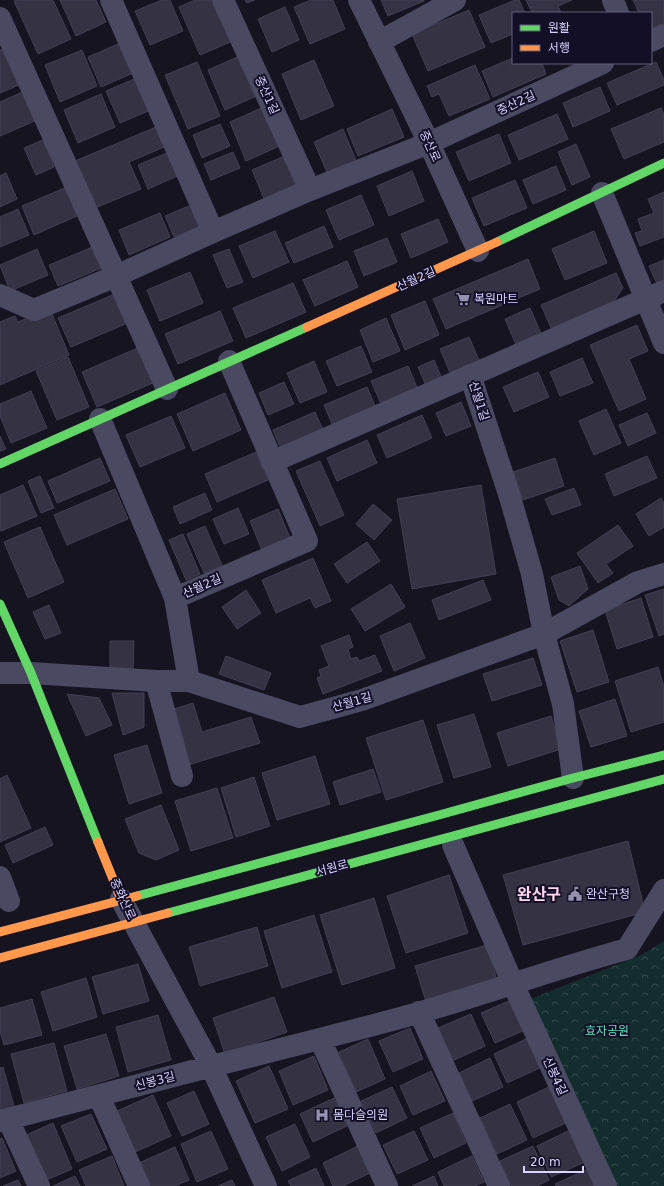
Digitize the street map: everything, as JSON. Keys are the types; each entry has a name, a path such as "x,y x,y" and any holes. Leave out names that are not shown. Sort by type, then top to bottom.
{"street":[{"path":"111,0 213,232"},
{"name":"중산1길","path":"223,0 310,190"},
{"name":"중산로","path":"359,0 429,143 478,251"},
{"path":"379,42 454,0"},
{"path":"613,0 618,12"},
{"path":"0,18 167,389"},
{"path":"652,41 664,35"},
{"name":"중산2길","path":"429,143 601,64"},
{"path":"0,295 34,310 116,276 310,190 429,143"},
{"name":"산월2길","path":"0,464 478,251 664,163"},
{"path":"602,193 655,295 664,343"},
{"path":"272,462 655,295"},
{"name":"산월2길","path":"100,419 175,598 307,541 229,361"},
{"name":"산월1길","path":"470,375 532,574 544,634 563,704 573,778"},
{"name":"산월1길","path":"638,582 664,557"},
{"name":"산월1길","path":"0,672 156,681 189,681 300,717 362,700 544,634 638,582 664,574"},
{"path":"175,598 189,681"},
{"name":"중화산로","path":"0,604 31,673 122,899 211,1066 266,1186"},
{"path":"156,681 182,776"},
{"name":"서원로","path":"0,932 573,778 664,755"},
{"name":"서원로","path":"0,958 664,779"},
{"name":"신봉4길","path":"453,845 513,984 602,1177"},
{"path":"0,877 9,901"},
{"path":"211,1066 320,1039 419,1012 513,984 576,963 627,949 664,890"},
{"path":"419,1012 499,1186"},
{"path":"320,1039 388,1186"},
{"name":"신봉3길","path":"39,1186 4,1120 211,1066"},
{"path":"99,1096 139,1186"}],"green space":[{"name":"효자공원","path":"664,941 664,1186 610,1186 530,999 641,955"}],"building":[{"path":"53,0 71,39 38,54 14,1"},
{"path":"60,0 96,0 106,22 76,36"},
{"path":"162,0 170,0 183,31 150,45 135,11"},
{"path":"195,0 218,0 235,40 200,55 179,7"},
{"path":"245,0 255,0 247,3"},
{"path":"311,0 333,0 345,29 310,44 294,7"},
{"path":"381,0 424,0 424,1 388,16"},
{"path":"515,0 519,0 525,12 512,12 512,34 491,43 479,15"},
{"path":"526,0 572,0 558,6 561,12 532,12"},
{"path":"633,0 664,0 664,23 652,28 652,12 639,12"},
{"path":"285,7 299,40 272,52 258,19"},
{"path":"469,10 485,47 428,71 412,34"},
{"path":"125,41 138,71 101,87 88,57"},
{"path":"4,48 19,85 0,93 0,50"},
{"path":"82,50 97,86 60,102 45,65"},
{"path":"242,55 259,95 225,110 208,70"},
{"path":"512,58 512,64 542,64 546,74 493,97 482,71"},
{"path":"314,60 334,106 301,120 282,74"},
{"path":"197,62 220,116 188,129 165,75"},
{"path":"656,62 664,80 664,85 617,105 607,83"},
{"path":"475,65 490,99 449,116 439,94 432,97 427,86"},
{"path":"139,77 153,109 120,123 106,91"},
{"path":"600,87 610,111 573,127 563,103"},
{"path":"25,91 37,120 0,136 0,102"},
{"path":"101,94 115,127 78,143 64,110"},
{"path":"268,105 284,144 246,161 230,122"},
{"path":"661,108 664,115 664,142 624,159 611,129"},
{"path":"392,109 404,137 358,156 347,129"},
{"path":"557,114 568,139 519,160 508,135"},
{"path":"220,124 230,146 202,158 193,135"},
{"path":"161,125 169,145 129,162 141,189 95,208 75,161"},
{"path":"343,129 357,163 328,175 314,142"},
{"path":"499,134 511,163 469,181 456,152"},
{"path":"43,140 54,167 36,175 24,148"},
{"path":"576,144 590,177 572,185 558,152"},
{"path":"174,150 184,173 148,189 138,165"},
{"path":"233,152 240,168 211,180 204,164"},
{"path":"287,155 300,186 265,201 252,170"},
{"path":"556,166 566,190 533,204 523,180"},
{"path":"412,171 424,201 389,216 377,186"},
{"path":"6,173 17,199 0,207 0,176"},
{"path":"515,180 527,208 484,226 472,198"},
{"path":"67,187 79,215 34,235 22,206"},
{"path":"664,192 664,237 640,246 635,233 642,231 638,219 654,213 648,199"},
{"path":"361,195 374,225 339,240 326,210"},
{"path":"196,203 205,224 174,237 165,216"},
{"path":"18,209 29,235 0,247 0,217"},
{"path":"160,213 170,237 129,255 119,230"},
{"path":"438,219 448,242 411,258 401,234"},
{"path":"324,226 333,247 294,263 285,243"},
{"path":"275,231 289,262 253,278 239,246"},
{"path":"594,231 607,263 565,280 552,249"},
{"path":"387,238 397,262 364,276 354,251"},
{"path":"95,246 104,267 58,286 49,265"},
{"path":"37,249 48,275 10,291 0,265"},
{"path":"229,249 243,282 227,288 213,255"},
{"path":"528,259 540,289 446,329 433,299"},
{"path":"664,260 664,283 658,286 649,266"},
{"path":"347,261 358,287 315,306 303,280"},
{"path":"190,272 203,303 160,321 147,290"},
{"path":"616,273 623,288 614,301 551,328 541,305"},
{"path":"293,283 306,312 246,338 233,308"},
{"path":"115,294 128,323 71,347 58,318"},
{"path":"425,301 439,335 405,350 391,315"},
{"path":"530,308 542,336 517,347 505,319"},
{"path":"50,309 69,355 0,385 0,322 15,316 18,322"},
{"path":"220,311 233,341 178,364 165,334"},
{"path":"386,318 400,351 373,362 360,330"},
{"path":"637,325 648,351 629,359 646,399 619,411 590,345"},
{"path":"469,337 481,365 452,377 440,349"},
{"path":"361,346 372,372 337,386 326,361"},
{"path":"140,347 155,382 97,407 82,372"},
{"path":"68,357 89,407 57,420 36,371"},
{"path":"582,358 593,383 560,396 550,372"},
{"path":"434,360 443,381 427,388 418,367"},
{"path":"314,361 327,392 300,403 287,373"},
{"path":"408,366 418,390 382,406 371,381"},
{"path":"538,372 549,397 514,412 503,387"},
{"path":"284,382 294,404 268,415 259,393"},
{"path":"367,387 376,408 333,426 324,405"},
{"path":"31,391 47,428 11,443 0,416 0,404"},
{"path":"225,393 241,430 193,451 177,414"},
{"path":"461,402 471,426 446,436 436,413"},
{"path":"606,409 621,443 594,455 579,421"},
{"path":"315,412 323,430 281,449 273,430"},
{"path":"647,413 656,433 628,446 619,425"},
{"path":"422,415 432,438 387,458 377,435"},
{"path":"171,416 185,448 140,467 126,435"},
{"path":"0,436 6,449 0,451"},
{"path":"367,440 377,463 337,481 327,458"},
{"path":"256,452 268,480 217,502 205,474"},
{"path":"647,456 657,478 614,496 605,474"},
{"path":"100,458 110,481 57,503 48,481"},
{"path":"555,458 564,486 523,500 513,472"},
{"path":"320,461 344,515 320,526 296,471"},
{"path":"40,476 54,508 41,513 28,481"},
{"path":"23,485 37,516 1,531 0,495"},
{"path":"481,485 496,574 412,589 397,499"},
{"path":"574,488 581,505 552,515 545,499"},
{"path":"115,489 128,519 67,545 54,515"},
{"path":"205,493 212,510 180,524 173,507"},
{"path":"661,498 664,503 664,527 649,536 636,514"},
{"path":"373,504 392,520 374,540 356,524"},
{"path":"238,508 249,534 224,544 213,519"},
{"path":"278,509 290,538 262,550 250,521"},
{"path":"618,525 633,546 606,564 613,573 598,583 577,553"},
{"path":"205,526 222,565 204,573 187,534"},
{"path":"40,527 64,582 28,598 4,542"},
{"path":"183,534 200,574 186,580 169,540"},
{"path":"367,542 380,561 347,583 334,564"},
{"path":"313,558 331,601 315,608 310,598 276,613 262,580"},
{"path":"580,566 588,589 569,606 559,600 551,577"},
{"path":"483,580 491,600 439,620 432,600"},
{"path":"391,584 405,607 365,631 351,609"},
{"path":"664,589 664,634 659,636 645,595"},
{"path":"246,590 261,613 237,629 222,607"},
{"path":"641,598 653,637 617,649 605,610"},
{"path":"49,605 61,633 45,639 33,612"},
{"path":"410,623 425,658 394,671 380,636"},
{"path":"593,630 609,682 577,692 560,641"},
{"path":"349,635 353,647 348,649 351,659 357,657 359,661 375,655 382,671 323,694 317,678 321,676 319,670 329,666 321,646"},
{"path":"110,641 134,641 133,671 110,671"},
{"path":"226,656 271,673 264,690 219,674"},
{"path":"533,658 542,685 492,701 483,674"},
{"path":"658,667 664,687 664,722 631,732 615,681"},
{"path":"112,693 144,693 144,727 123,735"},
{"path":"67,694 99,698 112,725 86,736"},
{"path":"615,699 627,736 591,747 579,711"},
{"path":"193,703 202,732 251,717 260,743 188,765 171,710"},
{"path":"474,714 491,767 454,778 437,725"},
{"path":"551,716 561,749 508,766 497,733"},
{"path":"423,720 443,782 386,800 366,738"},
{"path":"147,745 162,793 129,804 114,755"},
{"path":"315,756 330,804 277,820 262,773"},
{"path":"373,769 381,792 340,805 333,782"},
{"path":"7,775 31,828 0,842 0,779"},
{"path":"254,777 270,826 236,837 221,788"},
{"path":"217,788 233,838 191,851 175,801"},
{"path":"161,805 179,850 156,860 139,853 125,819"},
{"path":"45,827 53,845 13,863 5,845"},
{"name":"완산구청","path":"628,841 645,912 523,945 503,875"},
{"path":"449,875 468,933 406,953 387,896"},
{"path":"374,898 395,968 342,985 320,915"},
{"path":"314,915 332,972 282,988 264,931"},
{"path":"257,927 268,966 200,986 189,947"},
{"path":"487,945 498,984 427,1005 415,966"},
{"path":"138,964 149,1001 103,1014 92,977"},
{"path":"86,978 97,1017 53,1031 41,992"},
{"path":"274,997 287,1032 225,1054 213,1018"},
{"path":"32,999 42,1035 4,1045 0,1031 0,1008"},
{"path":"511,1000 525,1030 495,1043 481,1013"},
{"path":"471,1014 485,1046 452,1061 438,1028"},
{"path":"158,1015 171,1060 128,1072 116,1027"},
{"path":"410,1028 423,1059 393,1072 379,1041"},
{"path":"106,1034 119,1076 77,1089 64,1046"},
{"path":"528,1038 542,1067 507,1083 494,1054"},
{"path":"368,1039 385,1079 356,1092 339,1052"},
{"path":"54,1043 67,1091 24,1103 11,1054"},
{"path":"314,1056 328,1090 293,1105 279,1071"},
{"path":"490,1058 503,1087 472,1101 459,1073"},
{"path":"269,1066 288,1109 255,1123 236,1081"},
{"path":"3,1067 15,1110 0,1114 0,1068"},
{"path":"431,1071 445,1101 413,1115 400,1086"},
{"path":"551,1086 568,1122 533,1138 517,1102"},
{"path":"392,1087 407,1118 376,1133 361,1101"},
{"path":"194,1091 209,1124 182,1136 167,1103"},
{"path":"153,1095 171,1136 135,1152 117,1111"},
{"path":"334,1098 347,1126 313,1142 300,1114"},
{"path":"510,1104 527,1140 497,1154 480,1118"},
{"path":"453,1113 466,1143 434,1158 420,1128"},
{"path":"91,1114 107,1149 77,1162 61,1126"},
{"path":"53,1123 72,1169 44,1181 24,1136"},
{"path":"295,1124 310,1157 282,1171 266,1137"},
{"path":"572,1129 587,1161 551,1177 537,1146"},
{"path":"211,1131 228,1169 197,1182 181,1144"},
{"path":"414,1131 428,1160 397,1174 383,1145"},
{"path":"2,1138 16,1171 0,1178 0,1139"},
{"path":"358,1146 370,1173 343,1186 333,1186 323,1163"},
{"path":"533,1146 549,1180 537,1186 511,1186 500,1161"},
{"path":"175,1147 189,1180 175,1186 149,1186 139,1163"},
{"path":"112,1156 124,1186 86,1186 79,1170"},
{"path":"472,1156 484,1182 475,1186 444,1186 438,1172"},
{"path":"316,1168 324,1186 291,1186 288,1181"},
{"path":"588,1169 596,1186 556,1186 555,1184"},
{"path":"75,1176 80,1186 53,1186"},
{"path":"434,1176 438,1186 412,1186"},
{"path":"18,1180 21,1186 3,1186"},
{"path":"232,1180 235,1186 218,1186"}],"traffic: fast":[{"path":"497,242 664,163"},
{"path":"0,464 307,327"},
{"path":"0,604 31,673 98,842"},
{"path":"137,896 573,778 664,755"},
{"path":"168,913 664,779"}],"traffic: slow":[{"path":"307,327 497,242"},
{"path":"98,842 121,899"},
{"path":"0,932 137,896"},
{"path":"0,958 168,913"}],"place":[{"name":"복원마트","path":"463,299"},
{"name":"완산구청","path":"575,894"},
{"name":"몸다슬의원","path":"322,1115"}],"district":[{"name":"완산구","path":"539,894"}]}
